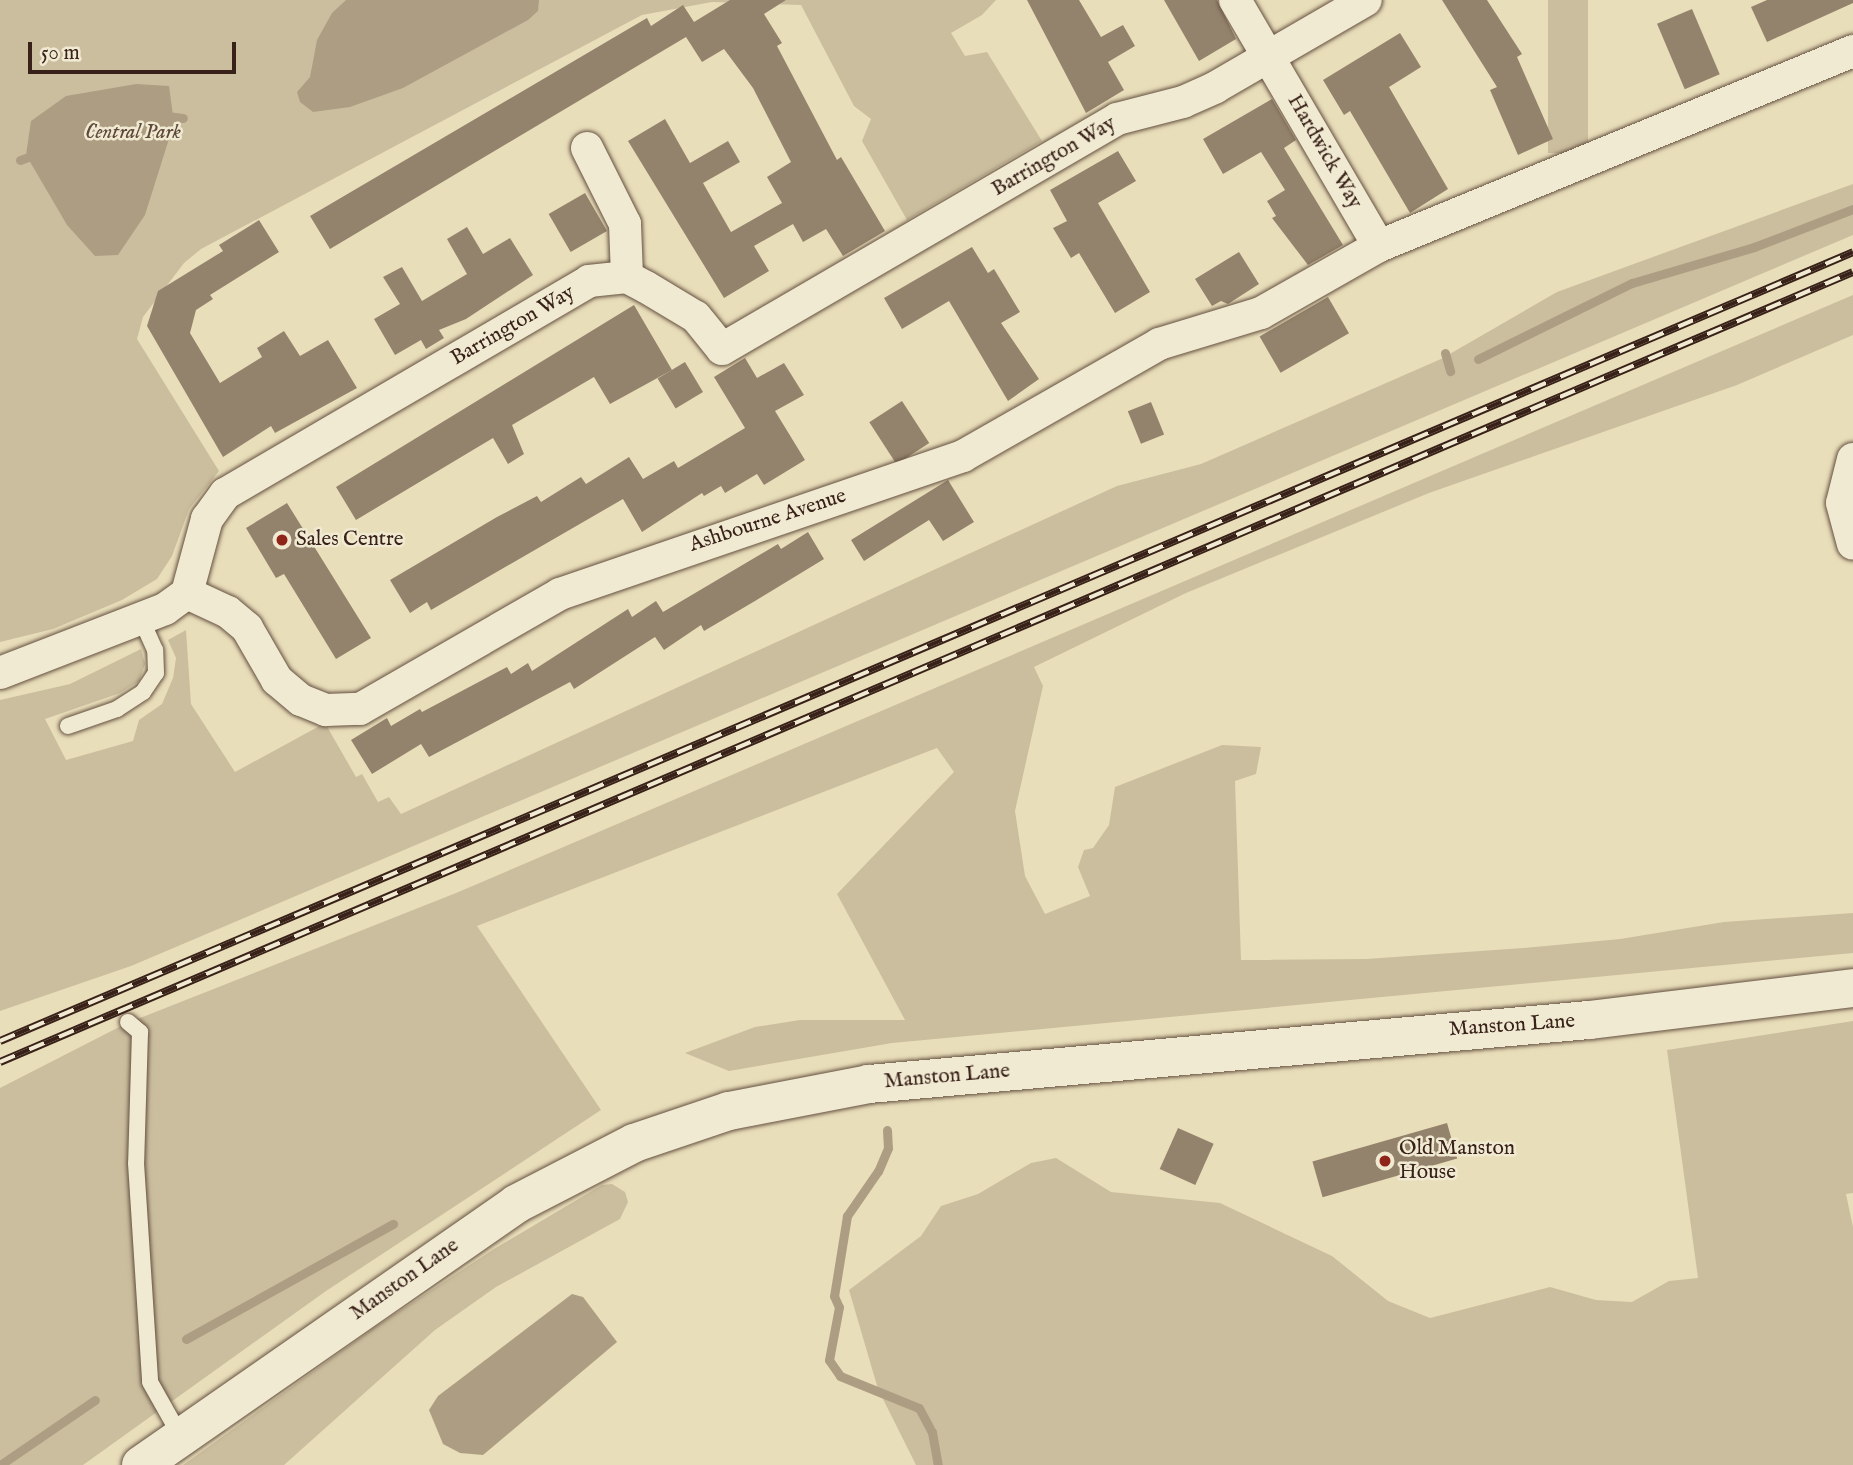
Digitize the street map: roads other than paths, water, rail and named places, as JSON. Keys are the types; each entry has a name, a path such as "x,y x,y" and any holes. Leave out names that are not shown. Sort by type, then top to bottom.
{"street":[{"name":"Hardwick Way","path":"1235,0 1379,246"},
{"name":"Barrington Way","path":"187,593 207,519 225,494 589,281 627,277 696,317 722,349 1118,119 1183,102 1270,57 1366,0"},
{"name":"Ashbourne Avenue","path":"187,593 228,612 247,628 277,680 301,700 326,710 360,709 560,594 963,456 1159,344 1261,313 1379,246 1853,51"},
{"path":"587,148 625,224 627,277"},
{"path":"1853,459 1842,503 1853,544"},
{"path":"0,673 141,620 187,593"},
{"name":"Manston Lane","path":"141,1465 516,1204 634,1143 729,1111 869,1084 1589,1020 1853,988"}],"lane":[{"path":"68,726 117,709 143,692 156,673 155,650 141,620"},
{"path":"128,1022 140,1032 136,1163 150,1382 181,1437"}],"waterway":[{"path":"167,116 183,118"},
{"path":"20,160 34,155"},
{"path":"1478,359 1632,283 1754,247 1853,209"},
{"path":"1445,353 1450,371"},
{"path":"887,1130 888,1148 878,1171 847,1216 834,1296 839,1307 829,1360 840,1376 919,1408 932,1432 938,1465"},
{"path":"186,1339 393,1224"},
{"path":"0,1465 95,1400"}],"railway":[{"path":"0,1041 1853,252"},
{"path":"0,1062 1853,272"}],"place":[{"name":"Sales Centre","path":"282,540"},
{"name":"Old Manston House","path":"1385,1161"}],"park label":[{"name":"Central Park","path":"133,133"}]}
